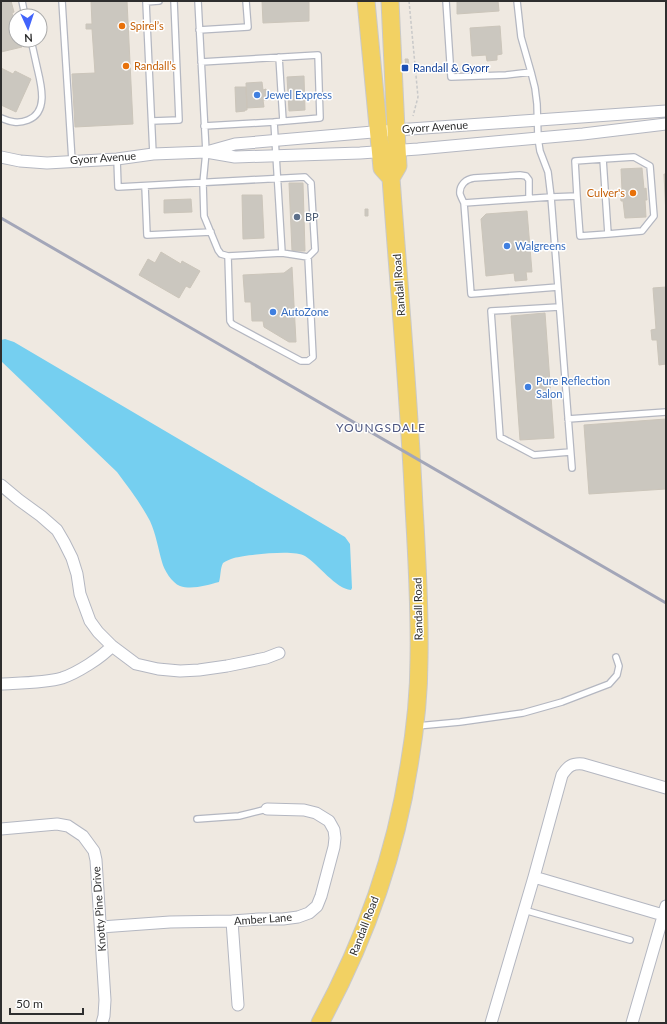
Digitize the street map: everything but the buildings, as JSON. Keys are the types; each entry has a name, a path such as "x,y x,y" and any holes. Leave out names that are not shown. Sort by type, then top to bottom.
{"main road":[{"name":"Randall Road","path":"320,1023 360,941 384,872 394,837 409,767 419,660 418,589 412,456 391,178 382,168 389,151 366,1"},
{"name":"Randall Road","path":"387,131 390,1"}],"street":[{"name":"Gyorr Avenue","path":"206,152 235,144 387,131 666,111"},
{"name":"Gyorr Avenue","path":"1,157 47,163 154,154 206,152 235,157 389,151 538,138 666,124"},
{"path":"1,485 57,530 72,558 77,574 80,594 90,621 98,632 112,646 136,664 158,669 180,671 199,670 266,658 278,653"},
{"path":"1,684 62,678 91,663 112,646"},
{"path":"491,1023 562,775 567,768 576,764 583,764 666,788"},
{"name":"Amber Lane","path":"101,927 170,922 283,919 298,917 309,913 317,906 322,896 334,847 334,830 329,821 316,813 304,810 267,809"},
{"name":"Knotty Pine Drive","path":"1,829 57,824 68,826 83,836 94,851 101,927 105,1000 102,1023"},
{"path":"534,877 665,910 632,1023"},
{"path":"232,921 238,1005"}],"lane":[{"path":"62,1 72,161"},
{"path":"154,154 146,2 159,1"},
{"path":"152,121 179,120 174,1"},
{"path":"117,158 118,187 203,183 305,177 311,183 315,250 308,256 282,253 228,256 221,254 218,250 204,216 203,183 206,152 198,1"},
{"path":"199,30 248,27 246,1"},
{"path":"446,1 451,77 506,75 531,72"},
{"path":"517,1 521,37 531,72 537,104 540,151 548,172 551,197 572,468"},
{"path":"1,118 9,121 23,122 31,119 42,103 42,86 33,48"},
{"path":"201,62 318,55 320,118 204,126"},
{"path":"279,57 283,121"},
{"path":"274,122 282,253"},
{"path":"634,157 650,166 654,216 642,231 580,236 575,160 603,159 634,157"},
{"path":"603,159 608,234"},
{"path":"530,198 529,180 526,176 520,174 474,178 468,179 464,183 460,193 464,204 471,294 558,287"},
{"path":"144,186 147,235 211,232"},
{"path":"464,204 530,198 577,196"},
{"path":"228,256 230,321 232,324 301,361 308,361 312,357 308,256"},
{"path":"560,307 491,311 500,437 534,455 570,452"},
{"path":"568,419 666,412"},
{"path":"414,726 460,722 523,713 562,702 609,684 617,675 619,666 616,657"},
{"path":"197,819 239,816 267,809"},
{"path":"524,910 630,940"}],"path":[{"path":"409,1 418,97 414,116"}],"water":[{"path":"5,339 14,342 345,537 350,544 351,590 345,589 333,581 305,556 291,553 259,554 234,558 223,563 219,582 195,587 185,587 177,584 171,579 165,569 150,521 135,496 117,472 1,361 1,340"}],"railway":[{"path":"1,218 666,603"}],"place":[{"name":"Spirel’s","path":"122,26"},
{"name":"Randall’s","path":"126,66"},
{"name":"Randall & Gyorr","path":"405,68"},
{"name":"Jewel Express","path":"257,95"},
{"name":"Culver's","path":"633,193"},
{"name":"BP","path":"297,217"},
{"name":"Walgreens","path":"507,246"},
{"name":"AutoZone","path":"273,312"},
{"name":"Pure Reflection Salon","path":"528,387"}],"district":[{"name":"YOUNGSDALE","path":"381,428"}]}
